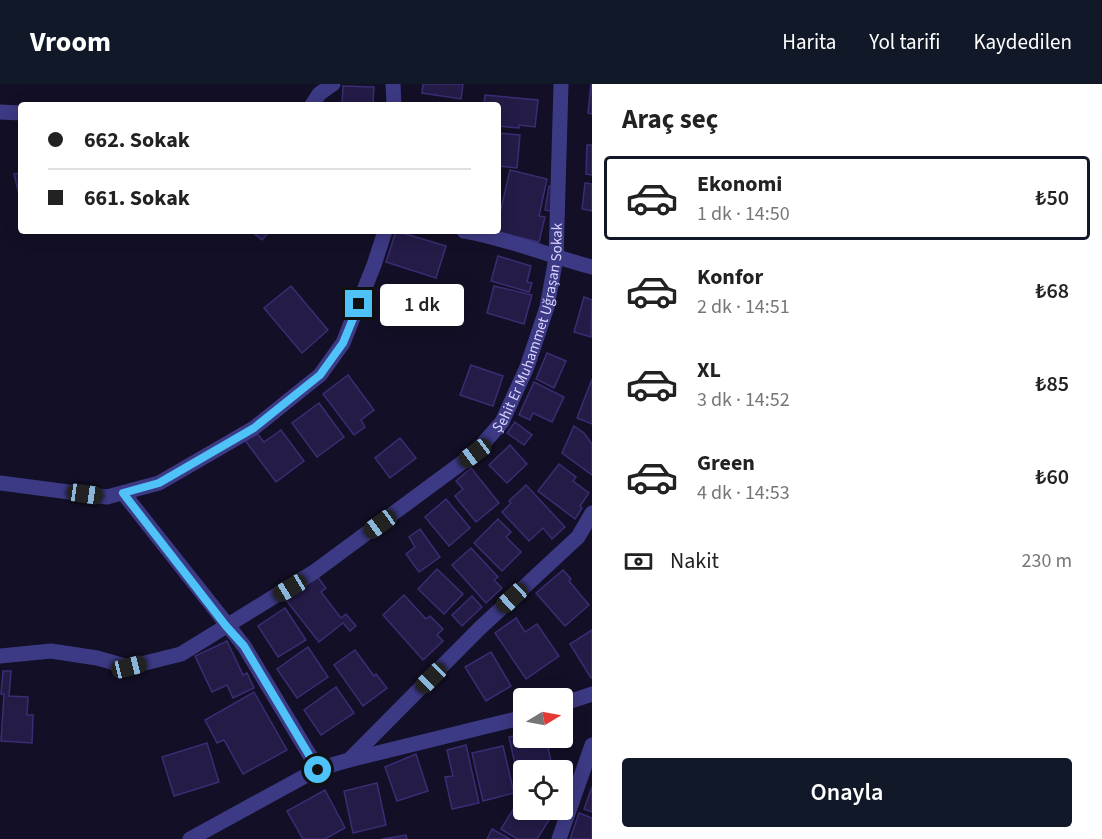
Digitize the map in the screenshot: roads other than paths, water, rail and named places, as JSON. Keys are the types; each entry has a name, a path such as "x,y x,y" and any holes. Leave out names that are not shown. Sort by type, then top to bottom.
{"street":[{"path":"314,102 319,94 333,84"},
{"path":"393,84 394,102"},
{"name":"Şehit Er Muhammet Uğraşan Sokak","path":"0,656 51,651 97,658 129,667 181,654 314,572 475,453 502,422 527,367 547,307 556,258 561,84"},
{"path":"0,112 18,113"},
{"path":"0,483 107,497 159,483 254,428 320,375 343,343 384,234"},
{"path":"482,234 592,267"},
{"path":"123,493 244,646 318,770"},
{"path":"349,760 480,628 578,537 592,513"},
{"path":"573,700 592,693"},
{"path":"190,839 318,770 349,760 513,720"},
{"path":"559,839 592,745"}]}
